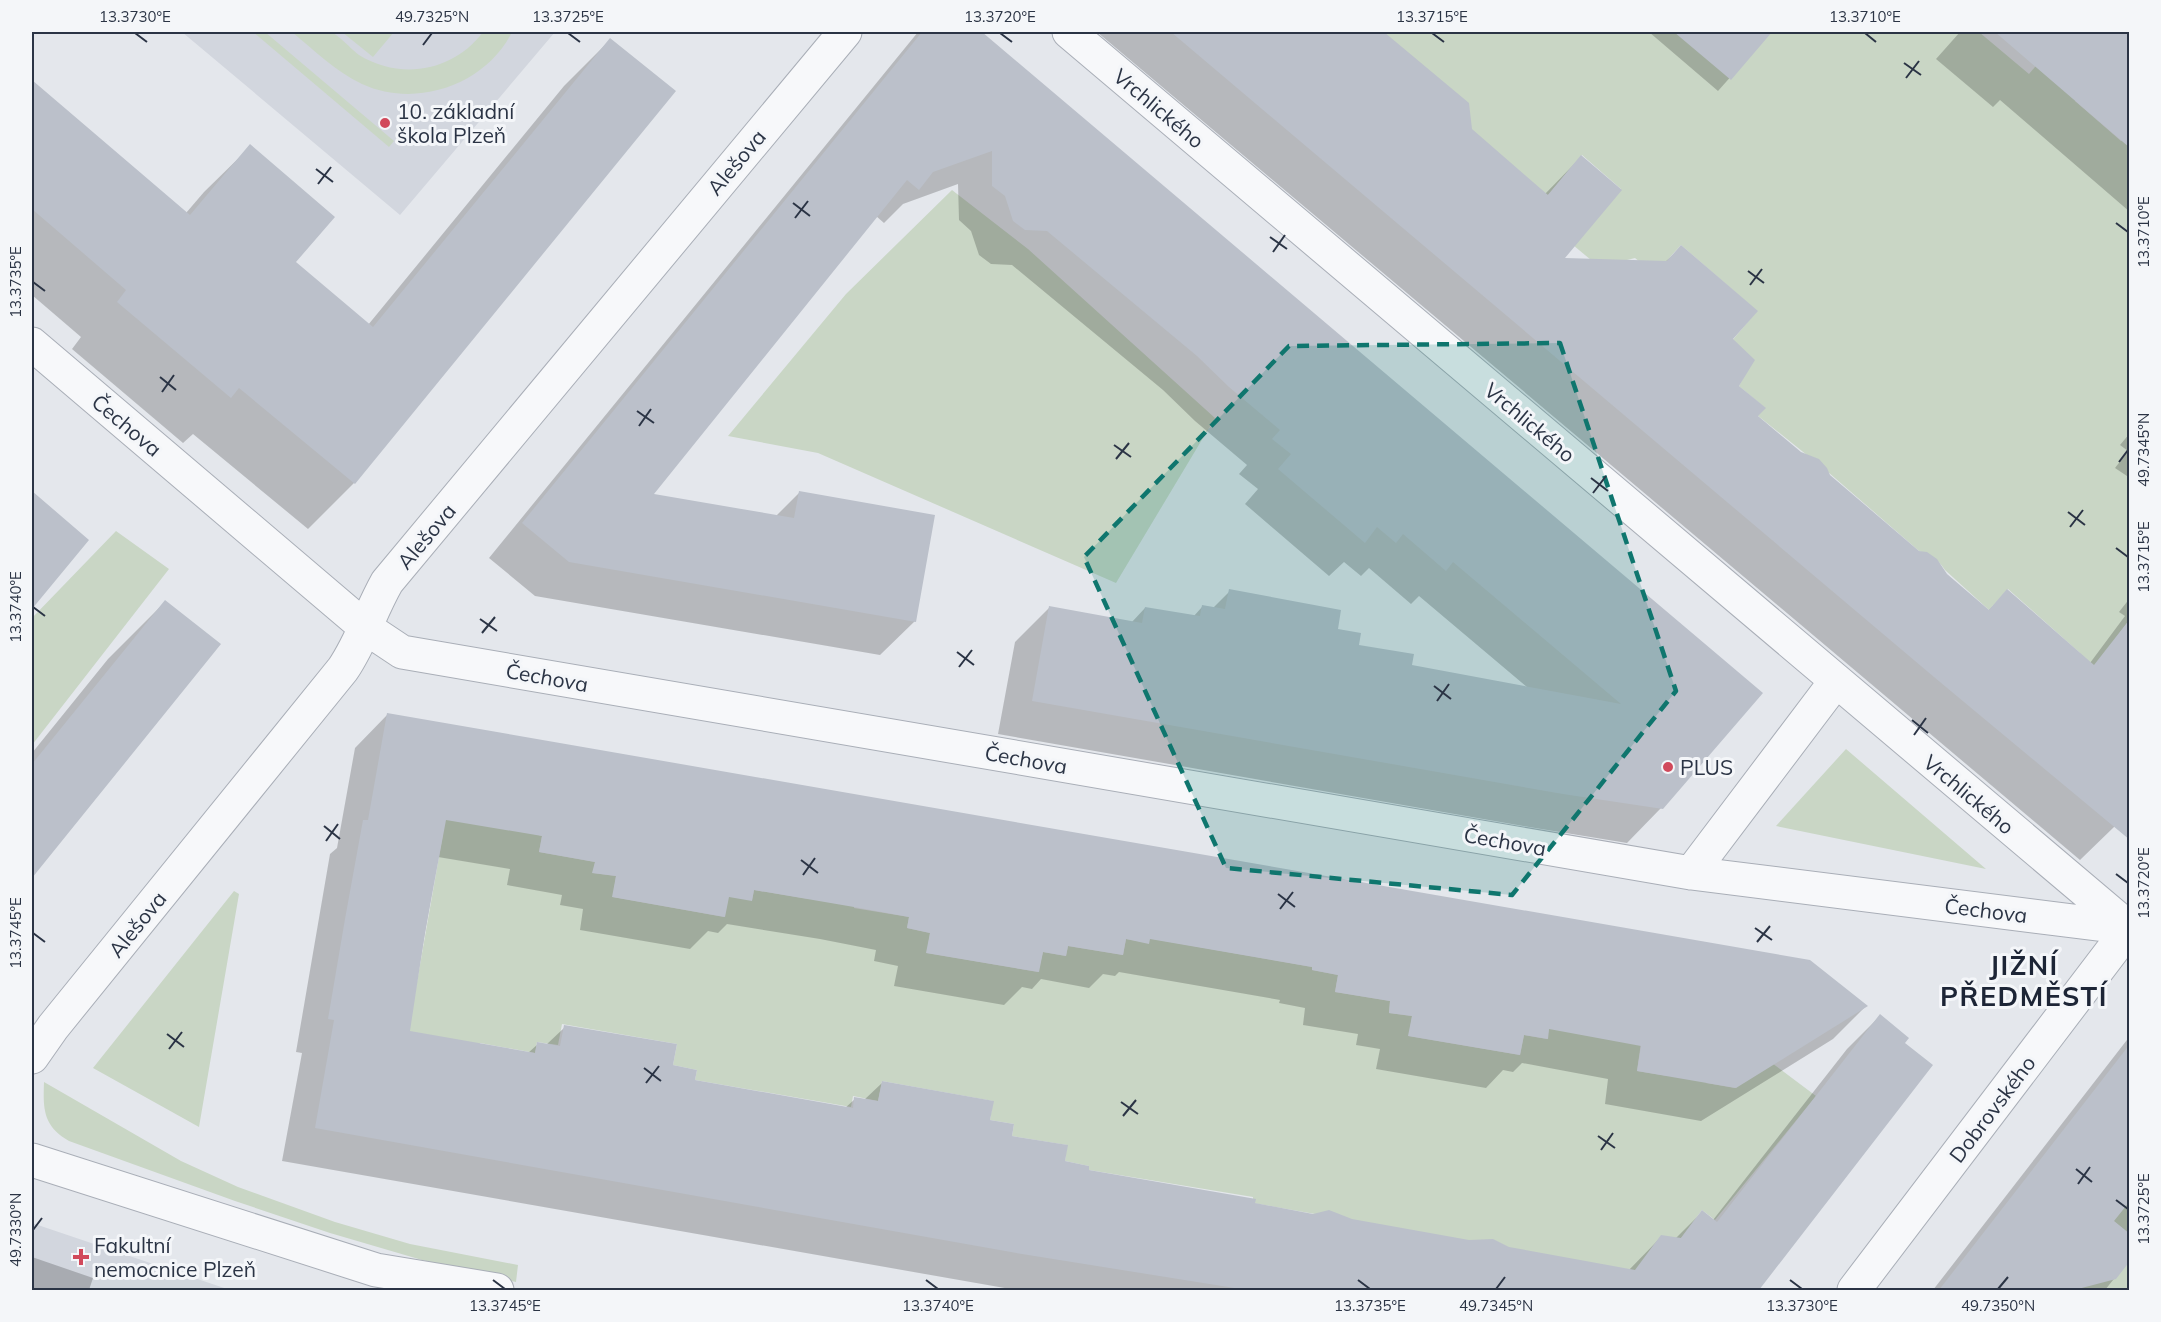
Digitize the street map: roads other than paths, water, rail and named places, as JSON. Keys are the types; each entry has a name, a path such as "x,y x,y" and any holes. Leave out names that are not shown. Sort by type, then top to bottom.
{"street":[{"name":"Alešova","path":"32,1057 53,1027 343,669 356,650 387,582 845,32"},
{"name":"Vrchlického","path":"1069,32 2129,928"},
{"name":"Čechova","path":"32,344 366,628 402,652 1691,873 2129,928"},
{"path":"1691,873 1836,681"},
{"name":"Dobrovského","path":"1854,1290 2129,928"},
{"path":"32,1160 376,1270 497,1290"}],"place":[{"name":"10. základní škola Plzeň","path":"385,123"},
{"name":"PLUS","path":"1668,767"},
{"name":"Fakultní nemocnice Plzeň","path":"81,1257"}],"district":[{"name":"JIŽNÍ PŘEDMĚSTÍ","path":"2024,980"}]}
